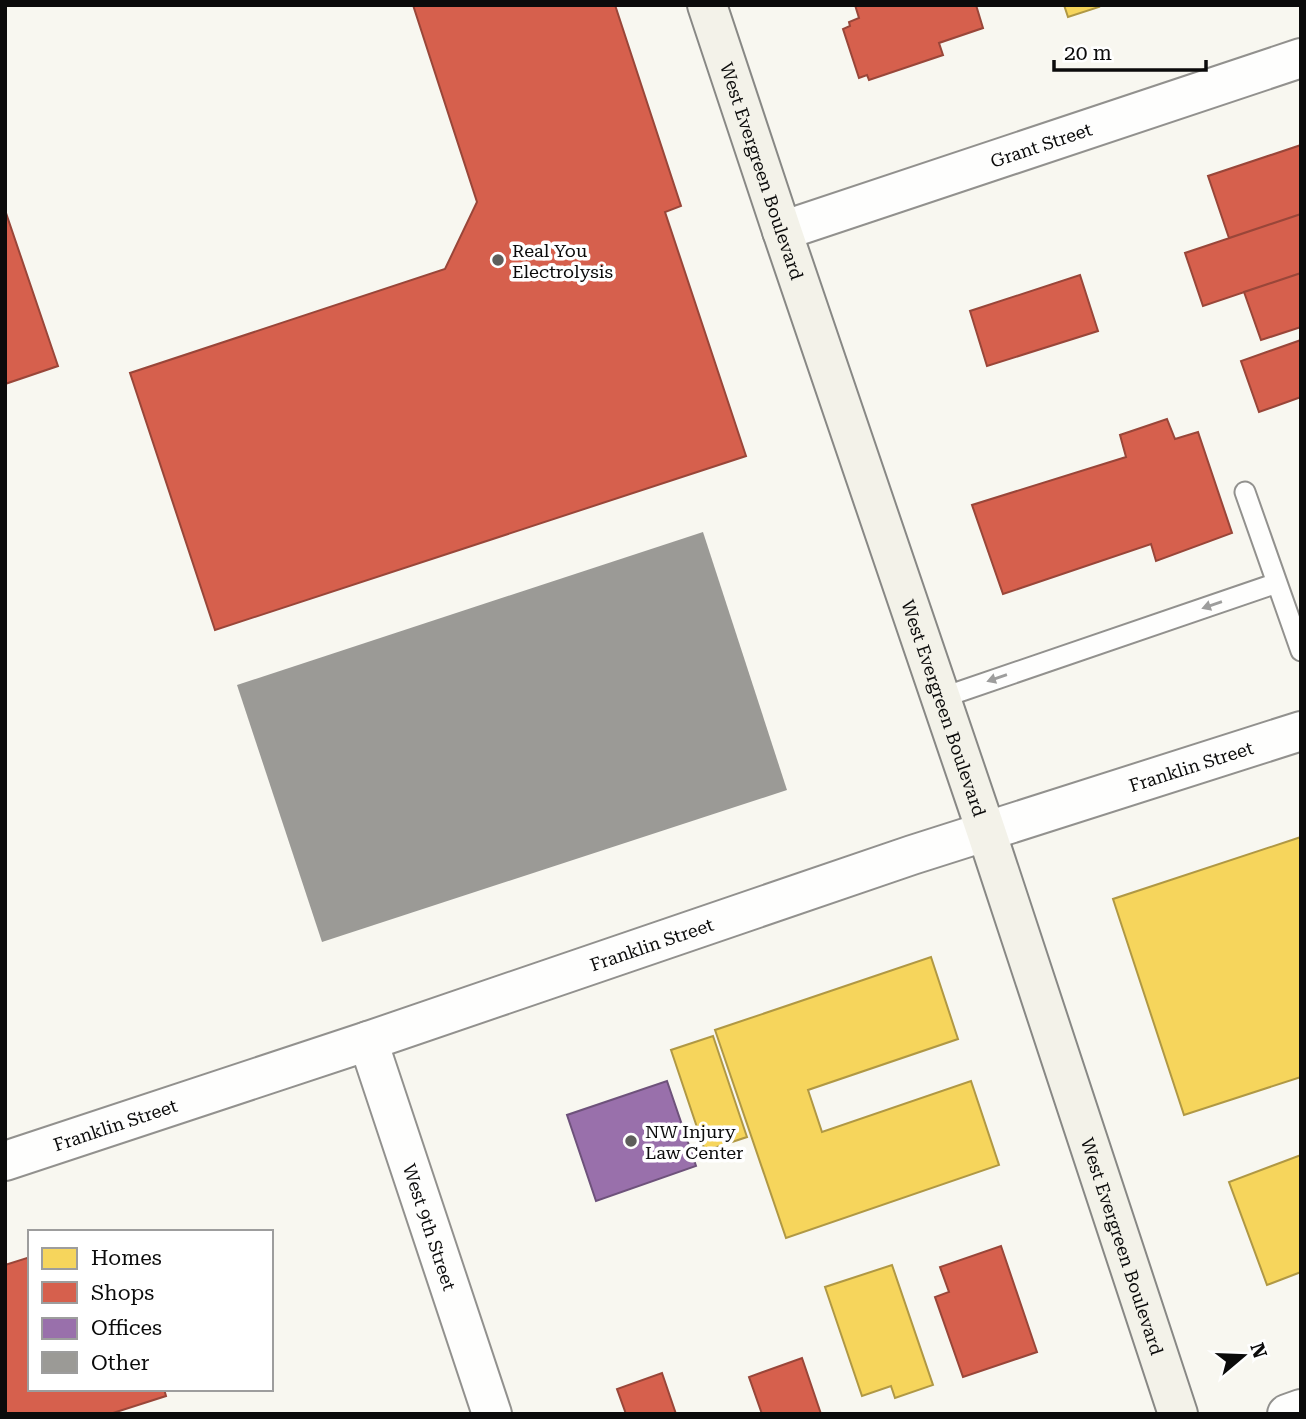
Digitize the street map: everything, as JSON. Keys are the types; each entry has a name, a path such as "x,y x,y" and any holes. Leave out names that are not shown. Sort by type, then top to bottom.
{"street":[{"name":"West Evergreen Boulevard","path":"707,5 986,831 1178,1414"},
{"name":"Grant Street","path":"782,231 1301,58"},
{"name":"Franklin Street","path":"5,1161 986,831 1301,731"},
{"name":"West 9th Street","path":"368,1041 492,1414"},
{"path":"1287,1414 1301,1409"}],"lane":[{"path":"1245,492 1301,651"},
{"path":"941,698 1277,583"}],"building: Homes":[{"path":"1064,5 1098,5 1099,7 1068,17"},
{"path":"1301,837 1301,1077 1184,1115 1113,899"},
{"path":"931,957 958,1039 808,1090 822,1132 971,1081 999,1165 786,1238 715,1030"},
{"path":"713,1036 747,1137 705,1151 671,1050"},
{"path":"1301,1155 1301,1272 1267,1285 1229,1182"},
{"path":"892,1265 933,1385 895,1398 891,1386 862,1396 825,1287"}],"building: Shops":[{"path":"413,5 615,5 681,206 665,212 746,456 215,630 130,373 445,269 477,202"},
{"path":"855,5 976,5 983,28 939,43 943,55 869,80 867,75 859,78 843,29 850,26 849,22 859,18"},
{"path":"1301,145 1301,214 1229,238 1208,176"},
{"path":"5,210 58,366 5,384"},
{"path":"1301,214 1301,273 1203,306 1185,253"},
{"path":"1301,273 1301,327 1261,340 1244,292"},
{"path":"1080,275 1098,331 987,366 970,311"},
{"path":"1301,340 1301,397 1259,412 1241,361"},
{"path":"1167,419 1175,439 1198,432 1232,533 1156,561 1151,544 1003,594 972,505 1126,457 1120,435"},
{"path":"1001,1246 1037,1352 963,1377 935,1297 949,1292 940,1267"},
{"path":"28,1258 28,1391 165,1391 166,1396 110,1414 5,1414 5,1265"},
{"path":"802,1358 821,1414 762,1414 749,1377"},
{"path":"662,1373 676,1414 626,1414 617,1389"}],"building: Offices":[{"name":"NW Injury Law Center","path":"667,1081 696,1166 596,1201 567,1115"}],"building: Other":[{"path":"703,532 787,790 322,942 237,685"}],"place":[{"name":"Real You Electrolysis","path":"498,260"},
{"name":"NW Injury Law Center","path":"631,1141"}]}
